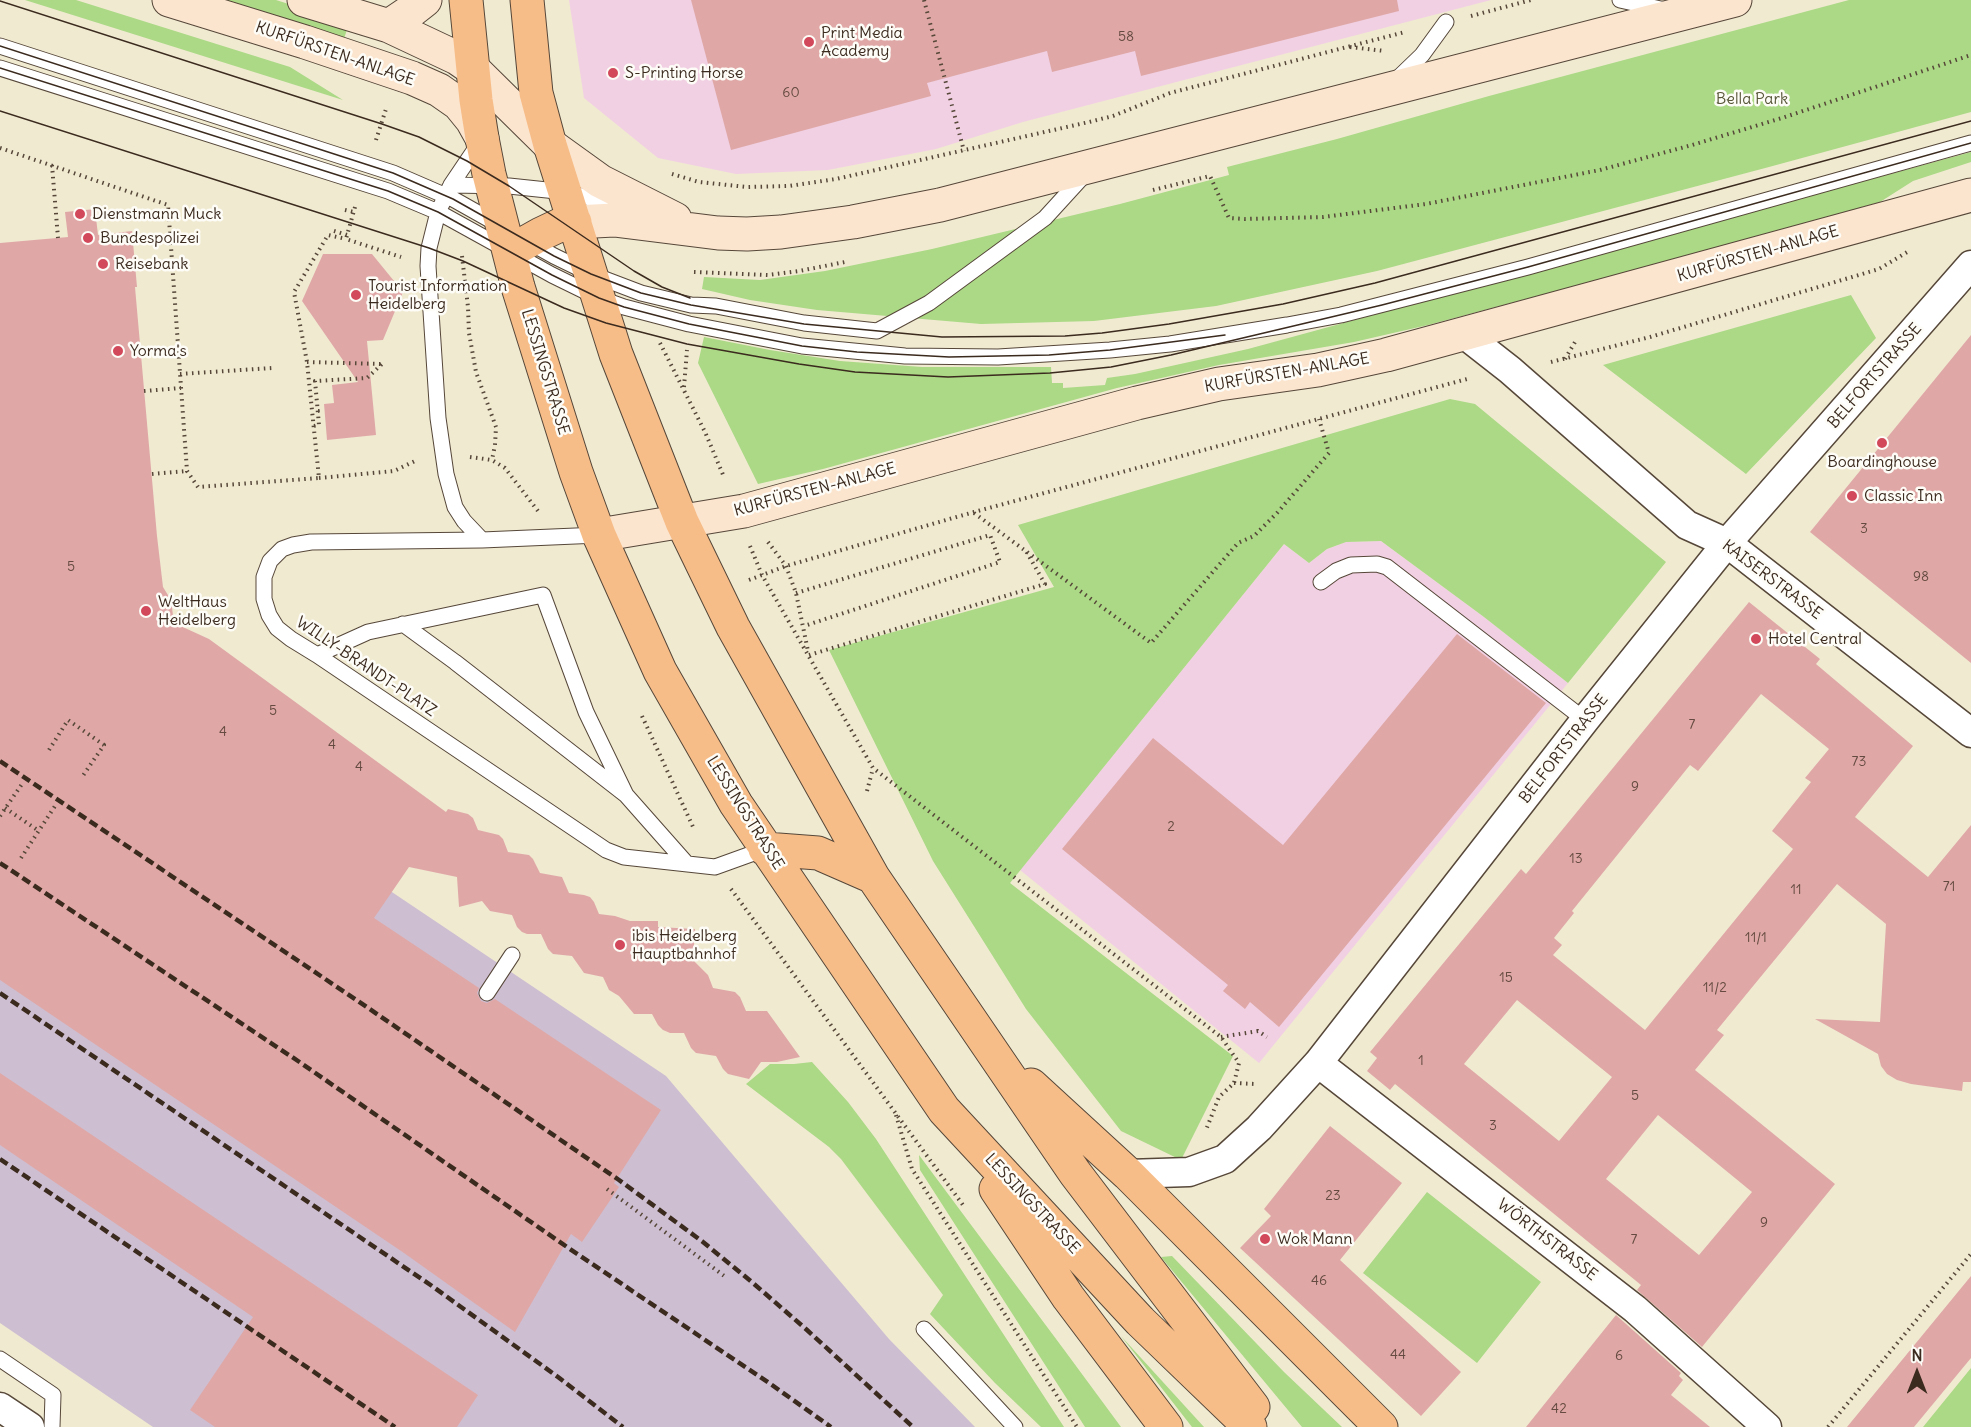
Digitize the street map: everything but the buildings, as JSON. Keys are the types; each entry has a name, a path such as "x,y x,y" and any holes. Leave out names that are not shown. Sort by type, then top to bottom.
{"main road":[{"name":"KURFÜRSTEN-ANLAGE","path":"169,0 412,78 439,90 459,104 472,120 482,138"},
{"path":"304,0 389,26 457,58 473,69 550,145 600,181 698,230"},
{"path":"389,26 425,0"},
{"name":"LESSINGSTRASSE","path":"466,0 482,138 493,186 513,240 576,472 599,535 660,671 736,804 765,849 944,1110 1140,1321 1250,1427"},
{"path":"527,0 536,93 550,145 616,354 682,522 733,627 873,877 1075,1173 1269,1427"},
{"path":"570,207 614,220 747,234 853,222 940,206 1735,0"},
{"name":"KURFÜRSTEN-ANLAGE","path":"599,535 744,511 1137,403 1219,384 1318,370 1386,356 1971,195"},
{"path":"513,240 562,224 570,207"},
{"path":"765,849 818,852 873,877"},
{"path":"982,1038 1128,1174 1382,1427"},
{"path":"944,1110 1068,1298 1166,1427"}],"street":[{"name":"BELFORTSTRASSE","path":"1128,1174 1189,1172 1225,1159 1259,1128 1318,1063 1585,720 1727,543 1971,265"},
{"name":"KAISERSTRASSE","path":"1464,334 1510,370 1687,525 1727,543 1971,733"},
{"name":"WÖRTHSTRASSE","path":"1318,1063 1635,1309 1767,1427"},
{"path":"0,1407 30,1427"}],"lane":[{"path":"1620,0 1683,14"},
{"path":"1384,91 1422,56 1446,22"},
{"path":"0,46 448,190 513,240 597,293 649,315 802,346 857,352 949,357 1110,351 1287,325 1382,305 1528,267 1971,142"},
{"path":"0,68 363,183 554,256 597,293 641,293 691,305 716,306 804,323 877,331 929,303 1045,218 1093,166"},
{"path":"482,138 448,190 438,212 429,248 428,266 438,418 446,474 455,507 464,521 482,540"},
{"path":"448,190 493,186 570,207"},
{"name":"WILLY-BRANDT-PLATZ","path":"599,535 482,540 311,542 293,545 275,554 266,569 263,586 269,615 277,628 291,639 606,850 624,857 715,867 765,849"},
{"path":"1321,582 1336,570 1351,565 1377,564 1387,567 1585,720"},
{"path":"317,655 368,633 543,595 586,712 626,795"},
{"path":"403,624 626,795 687,864"},
{"path":"487,993 512,955"},
{"path":"924,1329 1015,1427"},
{"path":"0,1359 53,1395 52,1427"}],"path":[{"path":"924,0 964,151"},
{"path":"665,173 699,182 747,187 789,186 836,179 1113,116 1170,93 1531,0"},
{"path":"1145,192 1210,176 1229,218 1245,219 1323,217 1426,204 1600,170 1692,145 1782,118 1971,55"},
{"path":"0,148 168,205 187,471 198,487 394,471 417,460"},
{"path":"52,165 58,238"},
{"path":"345,210 354,212"},
{"path":"319,478 307,362 294,292 328,235 346,237 334,231"},
{"path":"1565,359 1650,337 1879,269 1918,246"},
{"path":"694,272 768,275 848,261"},
{"path":"465,279 469,333 476,372 496,427 492,460 466,456"},
{"path":"307,362 382,364 367,378 315,381 319,426 314,426"},
{"path":"180,374 272,368"},
{"path":"809,655 796,593 786,566 974,512 1477,376 1510,370"},
{"path":"144,391 181,388"},
{"path":"684,388 723,477"},
{"path":"318,411 324,411"},
{"path":"974,512 1151,643 1238,543 1254,536 1329,453 1319,419"},
{"path":"152,474 187,471"},
{"path":"796,593 990,535 1000,562 804,626"},
{"path":"809,655 1045,584 1024,548"},
{"path":"762,575 873,768 1221,1037 1239,1063 1234,1083 1218,1097 1189,1172"},
{"path":"638,709 683,807 715,867 895,1112 912,1169 1077,1427"},
{"path":"49,750 68,720 104,745 82,777"},
{"path":"0,816 22,784"},
{"path":"21,858 55,806"},
{"path":"5,808 39,831"},
{"path":"1221,1037 1258,1031 1268,1037"},
{"path":"607,1189 727,1278"},
{"path":"1828,1427 1971,1254"}],"shaded area":[{"path":"569,0 1491,0 1023,122 936,149 828,170 736,174 658,158 584,98"},
{"path":"1381,541 1568,683 1259,1063 1020,870 1284,544 1309,563 1327,549 1346,542"},
{"path":"0,629 666,1076 889,1339 975,1427 153,1427 0,1323"}],"green space":[{"path":"25,0 76,0 290,67 343,100"},
{"path":"222,0 276,0 349,23 344,39"},
{"name":"Bella Park","path":"1849,0 1971,0 1971,112 1377,271 1216,306 1094,321 981,324 817,310 750,300 702,289 704,277 760,280 825,271 932,249 1120,204 1229,175 1227,167"},
{"path":"1971,152 1971,162 1913,181 1880,202 1756,238 1428,325 1354,342 1219,365 1117,388 823,469 758,484 698,363 704,337 840,361 922,367 1051,367 1052,383 1063,383 1063,388 1105,385 1107,378 1248,349"},
{"path":"1851,295 1876,338 1746,474 1603,365"},
{"path":"1450,399 1475,404 1666,562 1568,683 1381,541 1346,542 1327,549 1309,563 1284,544 1010,883 1233,1056 1181,1160 1121,1131 1026,1009 933,861 829,650 1054,587 1018,525"},
{"path":"812,1062 848,1102 876,1139 1064,1427 1041,1427 995,1383 930,1314 943,1295 841,1159 829,1147 746,1084 770,1064"},
{"path":"919,1155 1121,1427 1085,1427 920,1170"},
{"path":"1427,1192 1541,1282 1477,1363 1363,1273"},
{"path":"1172,1256 1284,1372 1342,1427 1302,1427 1161,1257"},
{"path":"1121,1336 1204,1427 1192,1427"},
{"path":"1971,1368 1971,1427 1923,1427"}],"tram line":[{"path":"0,1 419,137 467,161 509,186 634,271 662,287 690,298"},
{"path":"0,46 393,173 453,199 554,256 591,274 641,293 691,305 804,324 942,337 1065,336 1102,333 1283,304 1375,283 1971,121"},
{"path":"0,68 388,191 438,212 552,275 599,298 689,324 802,346 857,352 949,357 1049,355 1110,350 1225,335"},
{"path":"0,111 429,248 463,261 564,308 606,323 687,344 799,364 855,372 948,377 1050,373 1111,367 1171,355 1382,305 1528,267 1971,143"}],"railway":[{"path":"0,761 358,1001 619,1180 703,1242 753,1283 913,1427"},
{"path":"0,863 298,1061 831,1427"},
{"path":"0,993 432,1286 623,1427"},
{"path":"0,1159 395,1427"}],"place":[{"name":"Print Media Academy","path":"809,42"},
{"name":"S-Printing Horse","path":"613,73"},
{"name":"Dienstmann Muck","path":"80,214"},
{"name":"Bundespolizei","path":"88,238"},
{"name":"Reisebank","path":"103,264"},
{"name":"Tourist Information Heidelberg","path":"356,295"},
{"name":"Yorma's","path":"118,351"},
{"name":"Boardinghouse","path":"1882,443"},
{"name":"Classic Inn","path":"1852,496"},
{"name":"WeltHaus Heidelberg","path":"146,611"},
{"name":"Hotel Central","path":"1756,639"},
{"name":"ibis Heidelberg Hauptbahnhof","path":"620,945"},
{"name":"Wok Mann","path":"1265,1239"}]}
